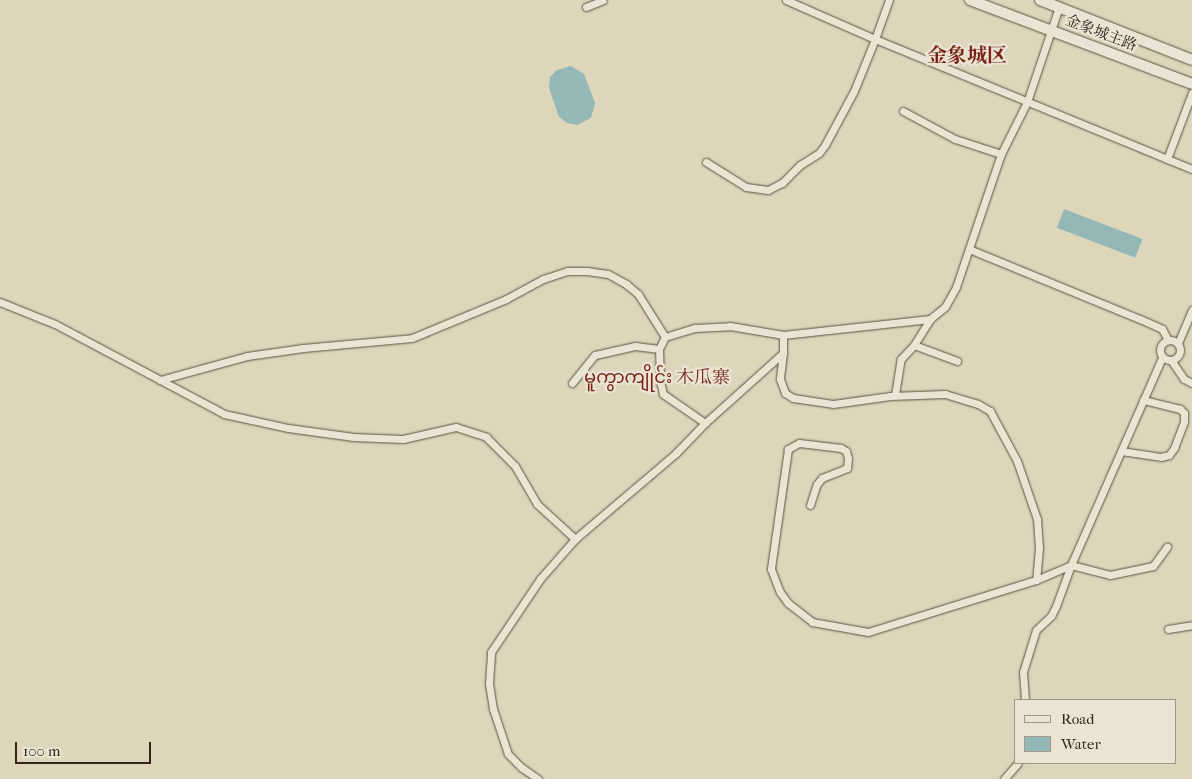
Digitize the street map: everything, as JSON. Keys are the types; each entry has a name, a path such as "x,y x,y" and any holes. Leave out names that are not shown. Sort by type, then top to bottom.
{"main road":[{"name":"金象城主路","path":"970,0 1192,84"},
{"name":"金象城主路","path":"1040,0 1192,60"}],"street":[{"path":"586,7 603,0"},
{"path":"786,0 875,40 1192,169"},
{"path":"706,162 746,187 768,190 782,183 800,166 819,153 854,90 889,0"},
{"path":"895,395 901,359 914,345 930,319 946,306 956,287 1001,154 1026,102 1060,7"},
{"path":"1168,159 1192,94"},
{"path":"903,111 955,139 1001,154"},
{"path":"969,249 1140,319 1162,329 1168,340 1178,343"},
{"path":"160,380 247,356 303,348 412,338 506,299 542,279 567,271 588,271 608,274 626,284 638,294 665,337"},
{"path":"0,302 55,324 224,414 288,428 353,437 403,439 456,427 486,437 515,466 538,504 575,539"},
{"path":"1172,360 1180,354 1178,343 1192,310"},
{"path":"705,423 664,394 660,381 659,349 665,337 695,328 730,326 783,335 930,319"},
{"path":"783,335 780,380 785,393 793,398 833,404 895,395 945,394 978,404 990,411 1017,461 1037,519 1039,548 1036,580"},
{"path":"1025,699 1023,672 1026,656 1036,630 1050,616 1056,606 1071,565 1162,358 1160,346 1168,340"},
{"path":"914,345 957,361"},
{"path":"572,383 595,355 635,346 659,349"},
{"path":"538,779 522,768 508,754 493,709 489,683 491,652 540,579 575,539 662,465 705,423 783,353"},
{"path":"1162,358 1172,360 1184,379 1192,383"},
{"path":"1121,451 1162,457 1169,455 1174,448 1184,422 1184,413 1180,409 1144,400"},
{"path":"810,505 817,484 822,478 846,468 848,458 846,451 841,448 799,443 788,449 771,569 784,597 812,622 868,632 1036,580 1071,565 1110,575 1154,566 1167,547"},
{"path":"1168,629 1192,625"},
{"path":"1004,779 1017,764"}],"water":[{"path":"571,66 584,74 595,103 591,118 577,125 567,123 559,117 549,88 550,77 557,70"},
{"path":"1064,209 1142,239 1135,258 1057,228"}],"district":[{"name":"金象城区","path":"967,55"},
{"name":"မူကွာကျိုင်း 木瓜寨","path":"657,378"}]}
